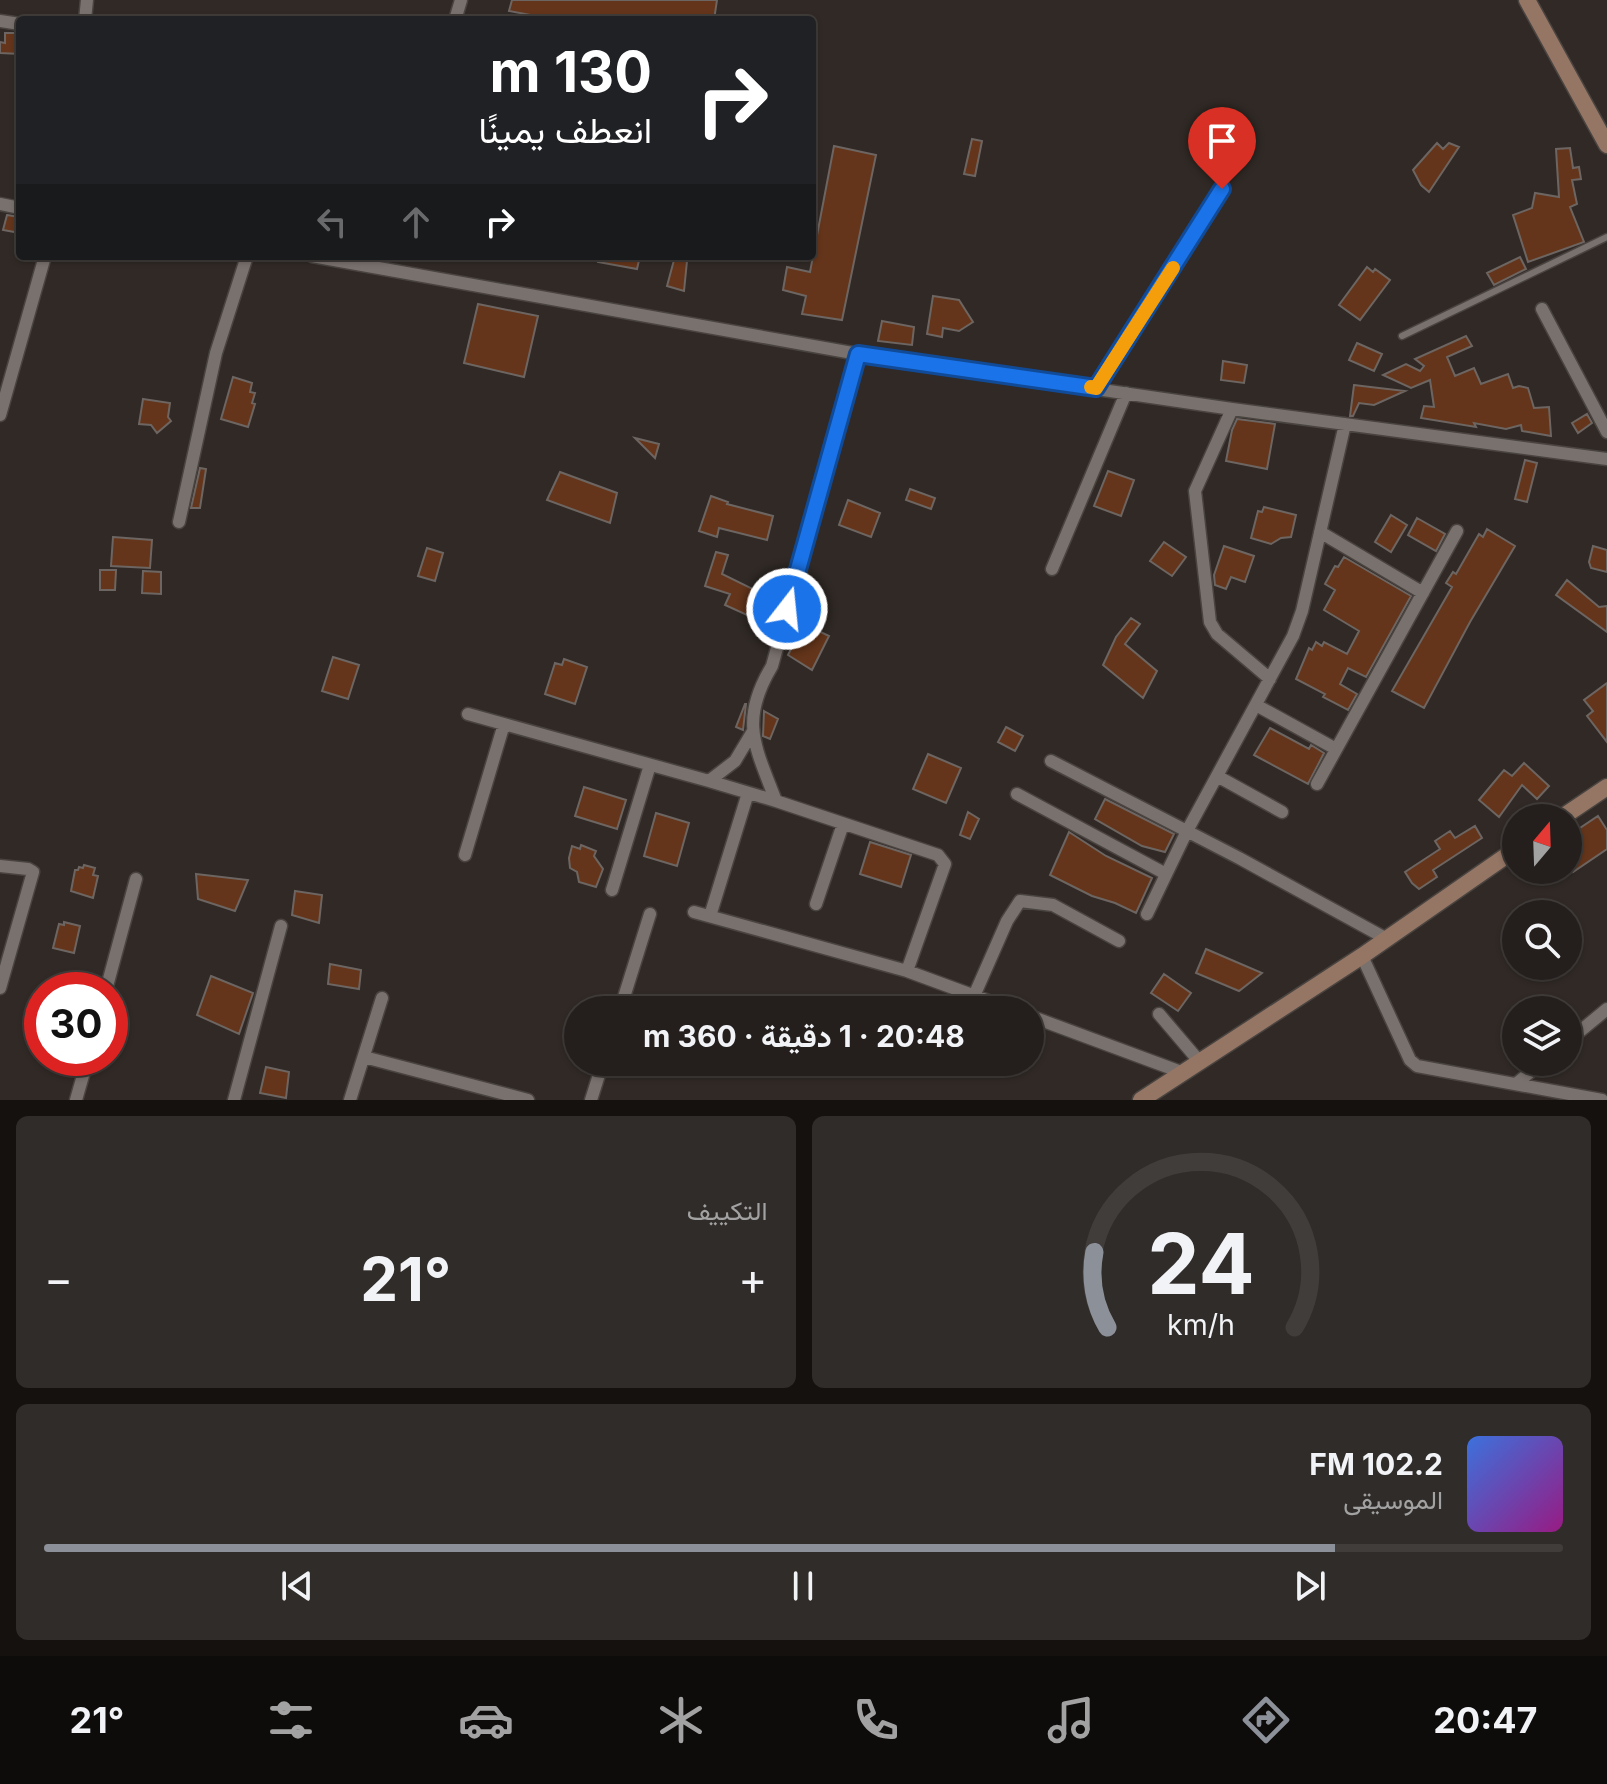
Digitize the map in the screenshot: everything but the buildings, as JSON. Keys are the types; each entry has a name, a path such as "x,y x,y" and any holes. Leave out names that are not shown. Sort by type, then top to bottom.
{"main road":[{"path":"1527,0 1607,145"},
{"path":"1582,804 1607,787"},
{"path":"1141,1100 1362,956 1502,859"}],"street":[{"path":"1096,388 1222,189"},
{"path":"0,415 44,260"},
{"path":"179,522 216,353 246,260"},
{"path":"375,261 858,354 1232,409 1607,459"},
{"path":"1542,309 1607,432"},
{"path":"776,801 753,731 752,710 772,666 858,354"},
{"path":"1052,569 1126,393"},
{"path":"1232,409 1195,491 1210,622 1217,634 1270,679"},
{"path":"1147,914 1187,831 1298,623 1345,424"},
{"path":"1317,784 1457,531"},
{"path":"1320,532 1423,593"},
{"path":"1256,705 1336,749"},
{"path":"468,714 776,801 938,855 945,864 907,971"},
{"path":"465,855 504,724"},
{"path":"709,781 735,761 753,731"},
{"path":"1051,761 1387,939"},
{"path":"612,890 650,765"},
{"path":"1217,776 1282,812"},
{"path":"710,916 748,793"},
{"path":"1017,794 1166,874"},
{"path":"816,904 843,824"},
{"path":"0,866 33,872 0,988"},
{"path":"111,972 136,879"},
{"path":"694,912 907,971 974,996 1007,921 1020,901 1053,905 1119,941"},
{"path":"624,996 650,914"},
{"path":"234,1100 281,926"},
{"path":"1362,956 1412,1063 1602,1100"},
{"path":"350,1100 382,998"},
{"path":"1582,1030 1607,1009"},
{"path":"1159,1014 1199,1061"},
{"path":"1044,1021 1181,1072"},
{"path":"364,1057 528,1100"},
{"path":"76,1100 83,1076"},
{"path":"591,1100 599,1076"},
{"path":"1516,1084 1525,1076"}],"lane":[{"path":"1402,336 1607,237"}],"slow traffic":[{"path":"1091,387 1096,388 1173,268"}],"route":[{"path":"787,609 858,354 1096,388 1222,189"}]}
